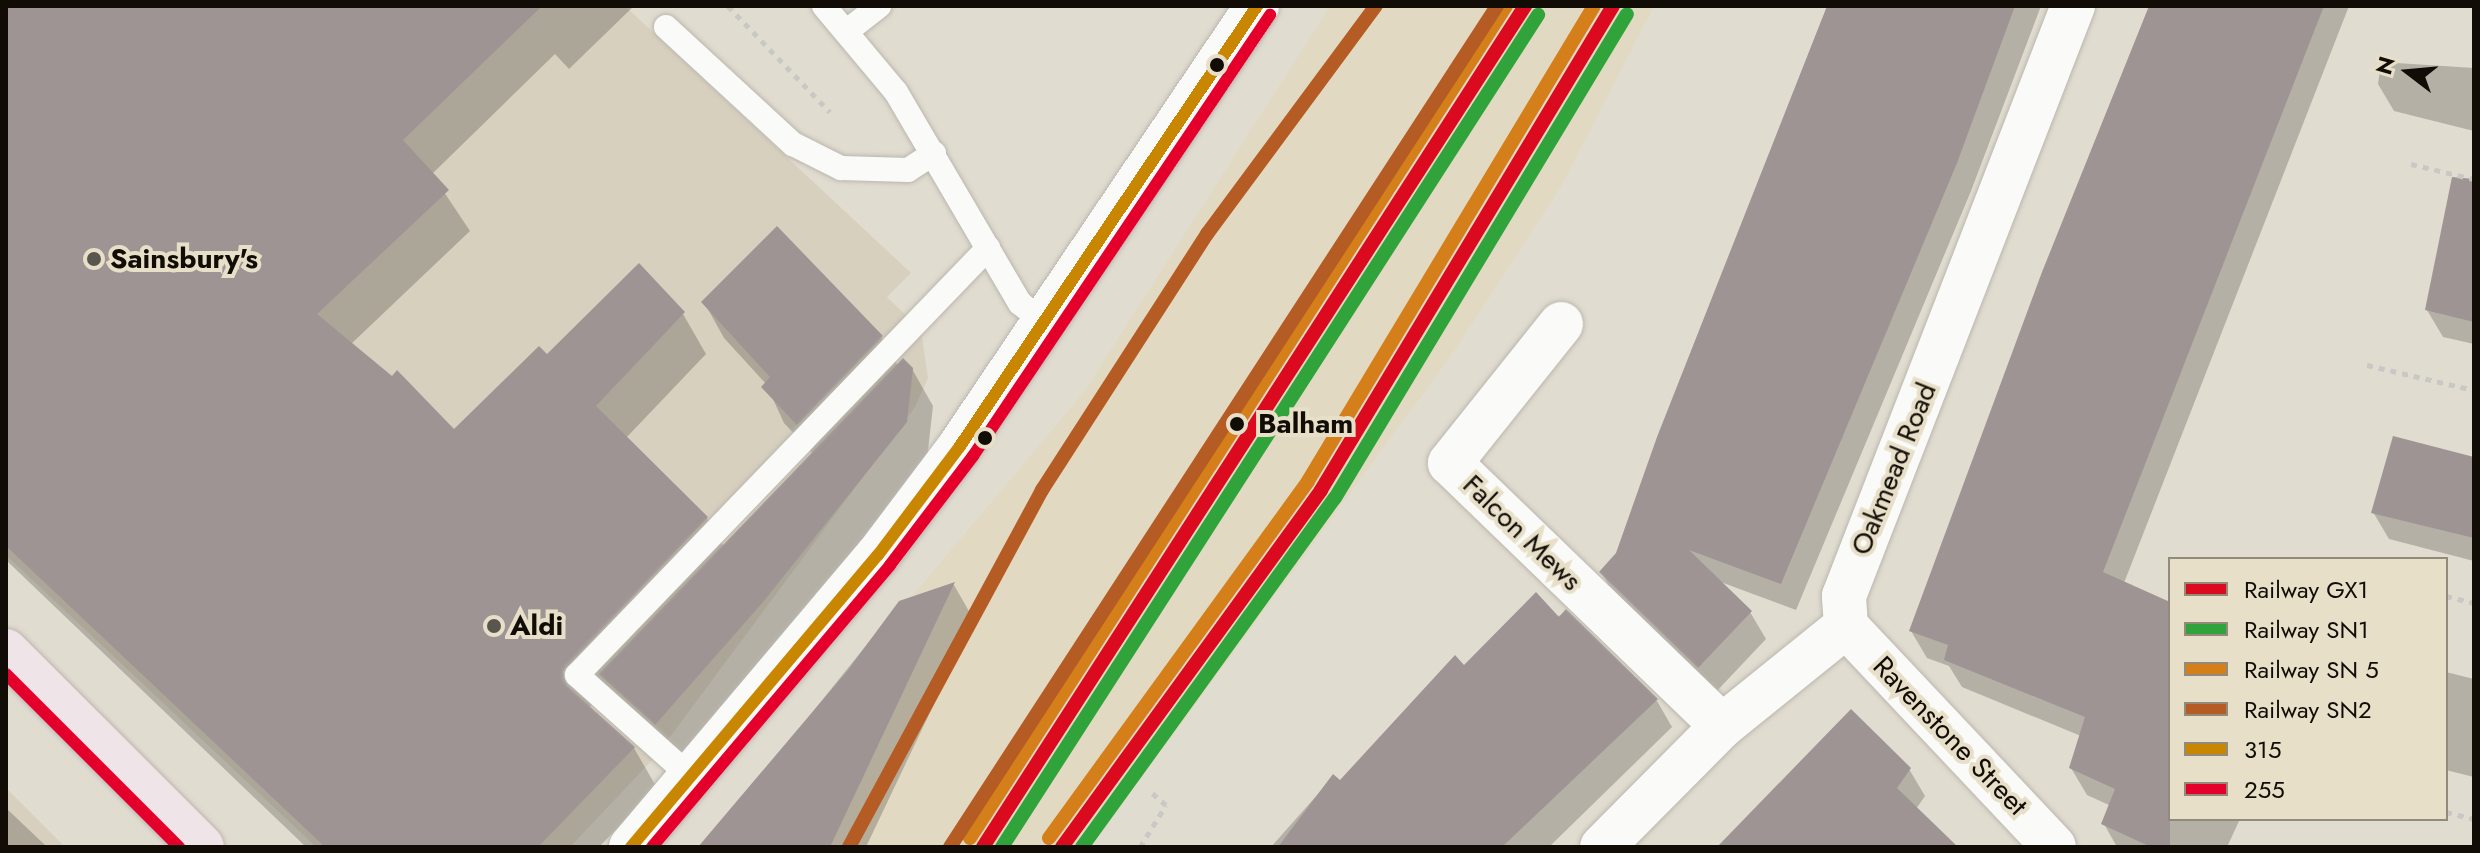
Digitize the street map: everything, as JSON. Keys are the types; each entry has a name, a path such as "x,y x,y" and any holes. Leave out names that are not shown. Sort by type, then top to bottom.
{"highway":[{"path":"6,651 202,847"}],"street":[{"path":"631,847 878,555 1046,325 1257,6"},
{"name":"Oakmead Road","path":"1846,626 1844,596 2073,6"},
{"name":"Falcon Mews","path":"1561,324 1450,463 1722,726"},
{"path":"1602,847 1722,726 1846,626"},
{"name":"Ravenstone Street","path":"1846,626 2054,847"}],"lane":[{"path":"824,6 896,92 1020,303 1046,325"},
{"path":"847,31 879,6"},
{"path":"666,27 793,144 841,168 908,170 934,153"},
{"path":"691,777 577,675 988,248"}],"path":[{"path":"728,6 838,120 896,92"},
{"path":"2411,164 2474,179"},
{"path":"2367,365 2474,390"},
{"path":"2448,596 2474,603"},
{"path":"1140,847 1166,805 1152,793"},
{"path":"2448,812 2474,819"}],"shaded area":[{"path":"6,6 625,6 911,273 887,297 921,330 928,378 915,407 655,757 570,847 316,847 6,555"},
{"path":"1330,6 1654,6 1562,185 1455,350 1091,847 701,847 1084,392"},
{"path":"6,788 65,847 6,847"}],"building":[{"path":"6,6 542,6 403,140 449,190 317,314 392,376 397,370 454,429 539,346 547,354 639,263 685,312 596,406 708,517 563,671 567,686 635,747 538,847 325,847 6,546"},
{"path":"1827,6 2015,6 1957,163 1781,584 1689,550 1752,611 1698,668 1599,572 1616,553 1657,437"},
{"path":"2149,6 2324,6 2103,572 2168,601 2170,847 2151,847 2101,824 2115,789 2069,768 2085,717 1944,660 1948,645 1909,631 2042,272"},
{"path":"2452,177 2474,179 2474,322 2425,310"},
{"path":"777,226 883,336 797,425 761,387 770,377 701,302"},
{"path":"903,358 913,368 907,422 763,602 655,725 599,674"},
{"path":"2393,436 2474,457 2474,538 2371,513"},
{"path":"955,582 830,847 698,847 848,670 899,601"},
{"path":"1536,592 1559,617 1566,609 1658,699 1502,847 1278,847 1333,774 1340,780 1455,655 1464,665"},
{"path":"1851,709 1911,768 1897,788 1958,847 1717,847"}],"rail line":[{"name":"SN2","path":"849,847 1042,490 1207,234 1376,6"},
{"name":"SN2","path":"950,847 1497,6"},
{"name":"GX1","path":"983,847 1525,6"},
{"name":"GX1","path":"1062,847 1321,490 1613,6"},
{"name":"SN1","path":"1082,847 1335,498 1627,14"},
{"name":"SN1","path":"1002,847 1538,15"}],"transit line":[{"name":"315","path":"631,847 878,555 960,446 1257,6"},
{"path":"970,838 1506,6"},
{"path":"1049,838 1308,481 1594,6"},
{"name":"255","path":"652,847 890,565 973,456 1270,15"},
{"name":"255","path":"6,674 179,847"}],"place":[{"name":"Sainsbury's","path":"94,259"},
{"name":"Balham","path":"1237,424"},
{"name":"Aldi","path":"494,626"}]}
